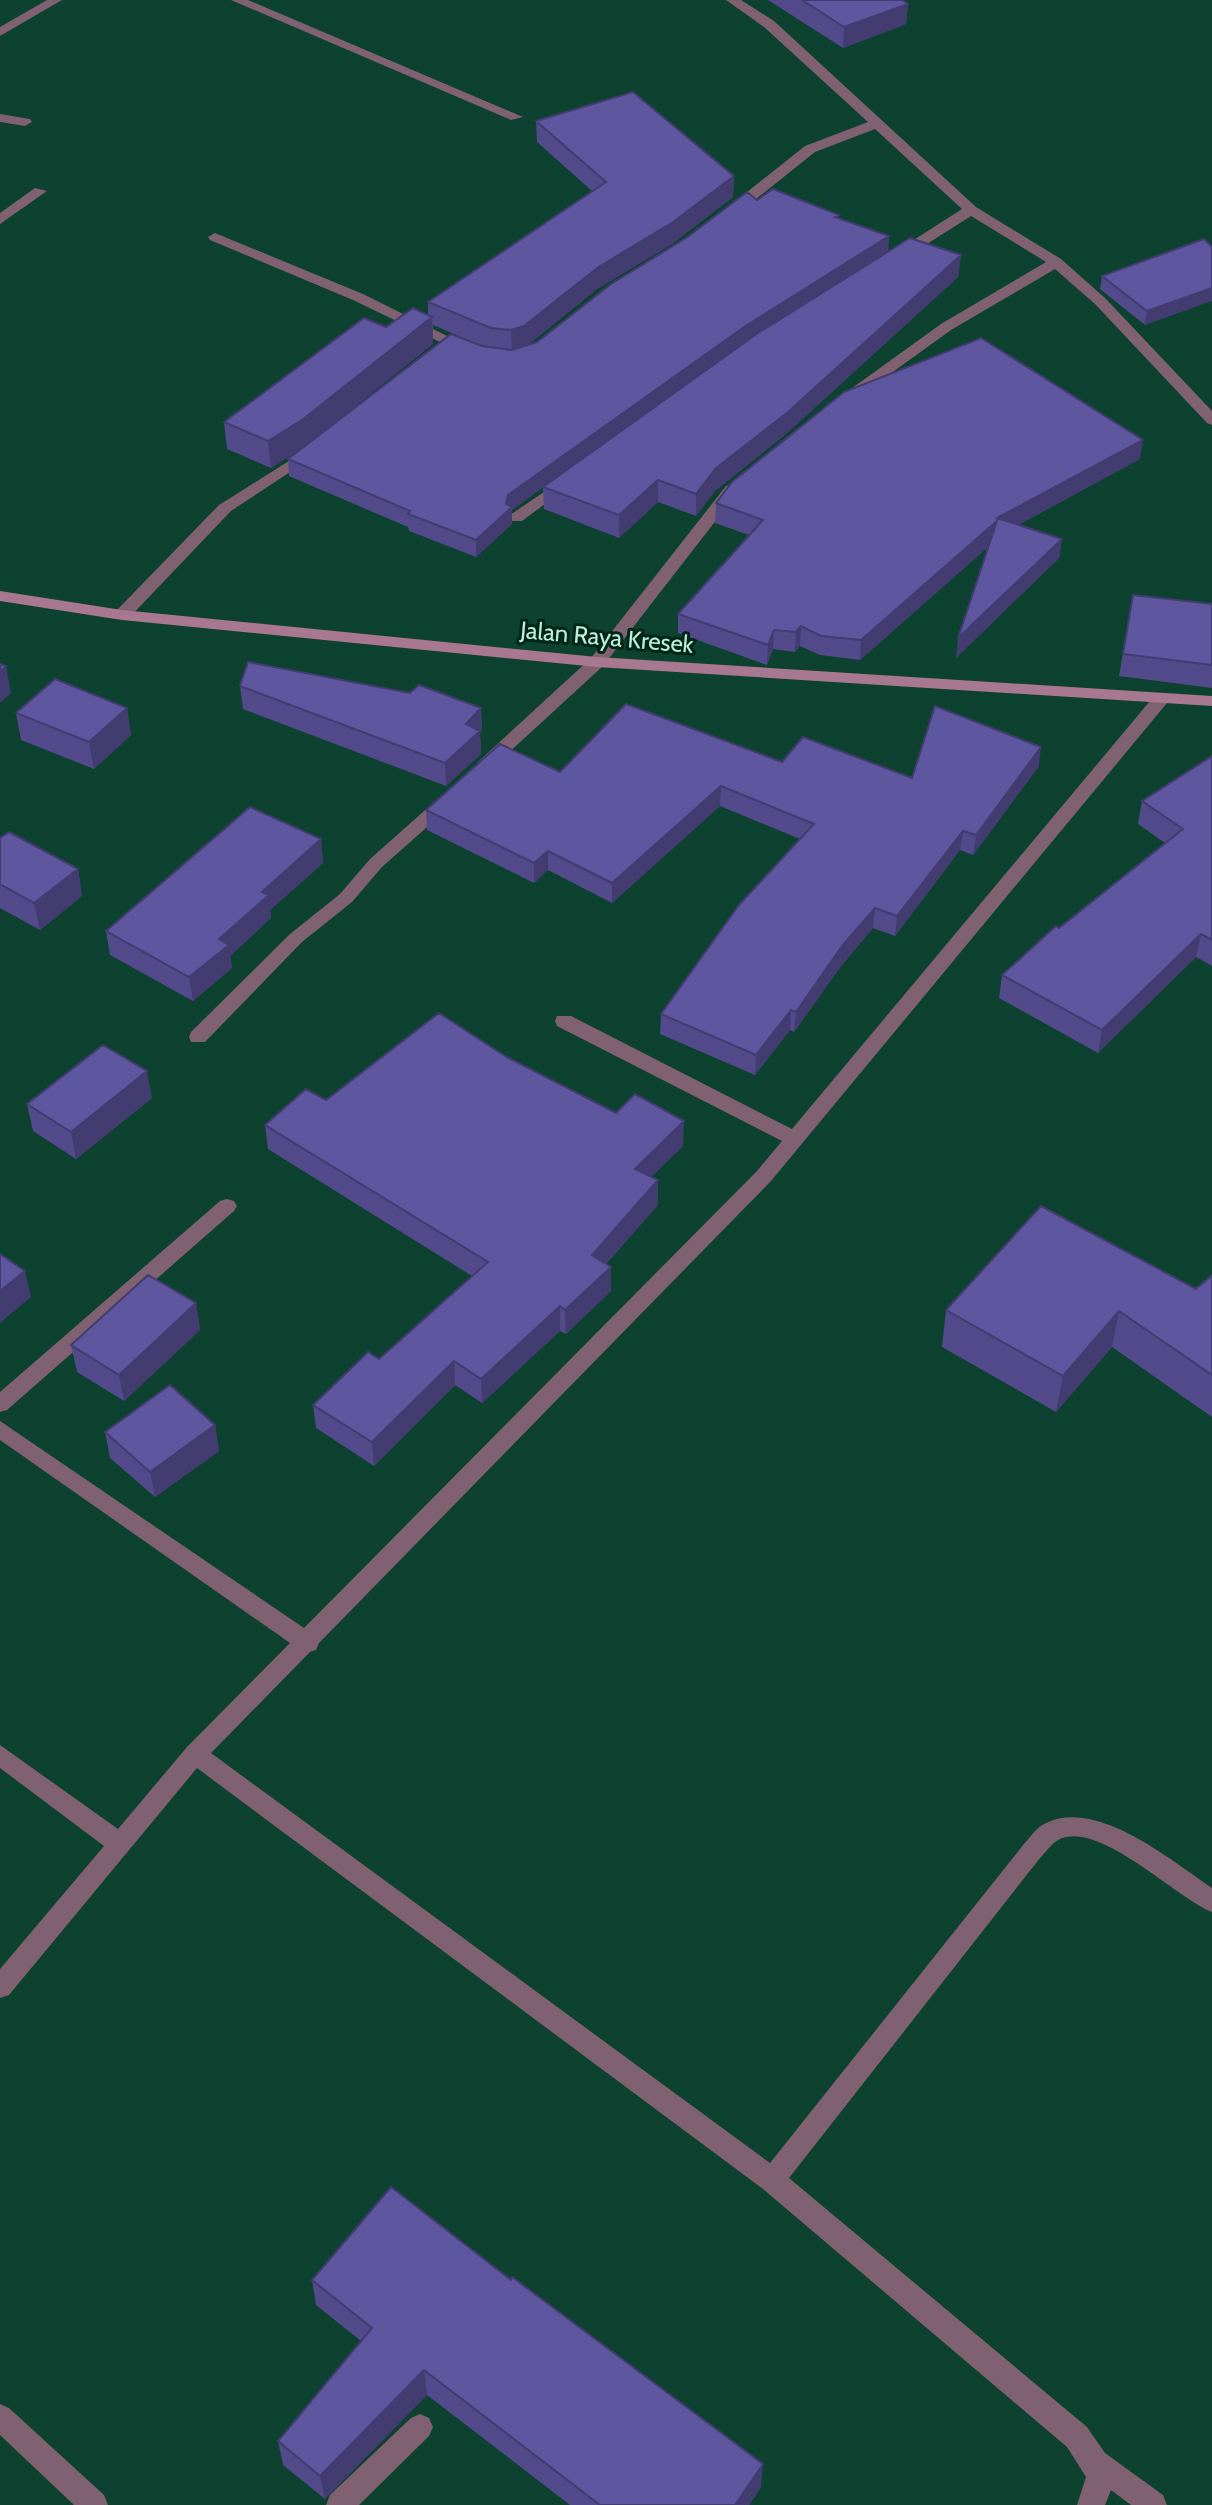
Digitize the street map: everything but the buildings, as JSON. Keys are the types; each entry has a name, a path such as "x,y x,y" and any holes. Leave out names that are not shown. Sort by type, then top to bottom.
{"main road":[{"name":"Jalan Raya Kresek","path":"0,596 122,615 597,662 1212,701"}],"street":[{"path":"0,32 56,0"},
{"path":"237,0 516,117"},
{"path":"732,0 769,24 971,210 1056,262 1100,301 1212,420"},
{"path":"0,118 25,122"},
{"path":"718,221 810,149 877,123"},
{"path":"0,220 40,191"},
{"path":"880,267 971,210"},
{"path":"215,237 358,297 443,346 488,357"},
{"path":"828,413 939,329 1056,262"},
{"path":"122,615 225,508 322,443"},
{"path":"516,518 578,474"},
{"path":"198,1037 296,938 346,898 376,863 597,662 723,496 746,478"},
{"path":"0,1987 195,1754 711,1232 796,1139 1161,699"},
{"path":"564,1021 796,1139"},
{"path":"0,1404 227,1206"},
{"path":"0,1429 308,1643"},
{"path":"195,1754 772,2180 1077,2437 1099,2464 1153,2505"},
{"path":"0,1755 120,1844"},
{"path":"772,2180 1032,1851 1052,1831 1068,1826 1091,1827 1118,1840 1212,1901"},
{"path":"0,2417 94,2505"},
{"path":"340,2505 420,2427"},
{"path":"1091,2505 1102,2478 1099,2464"}]}
